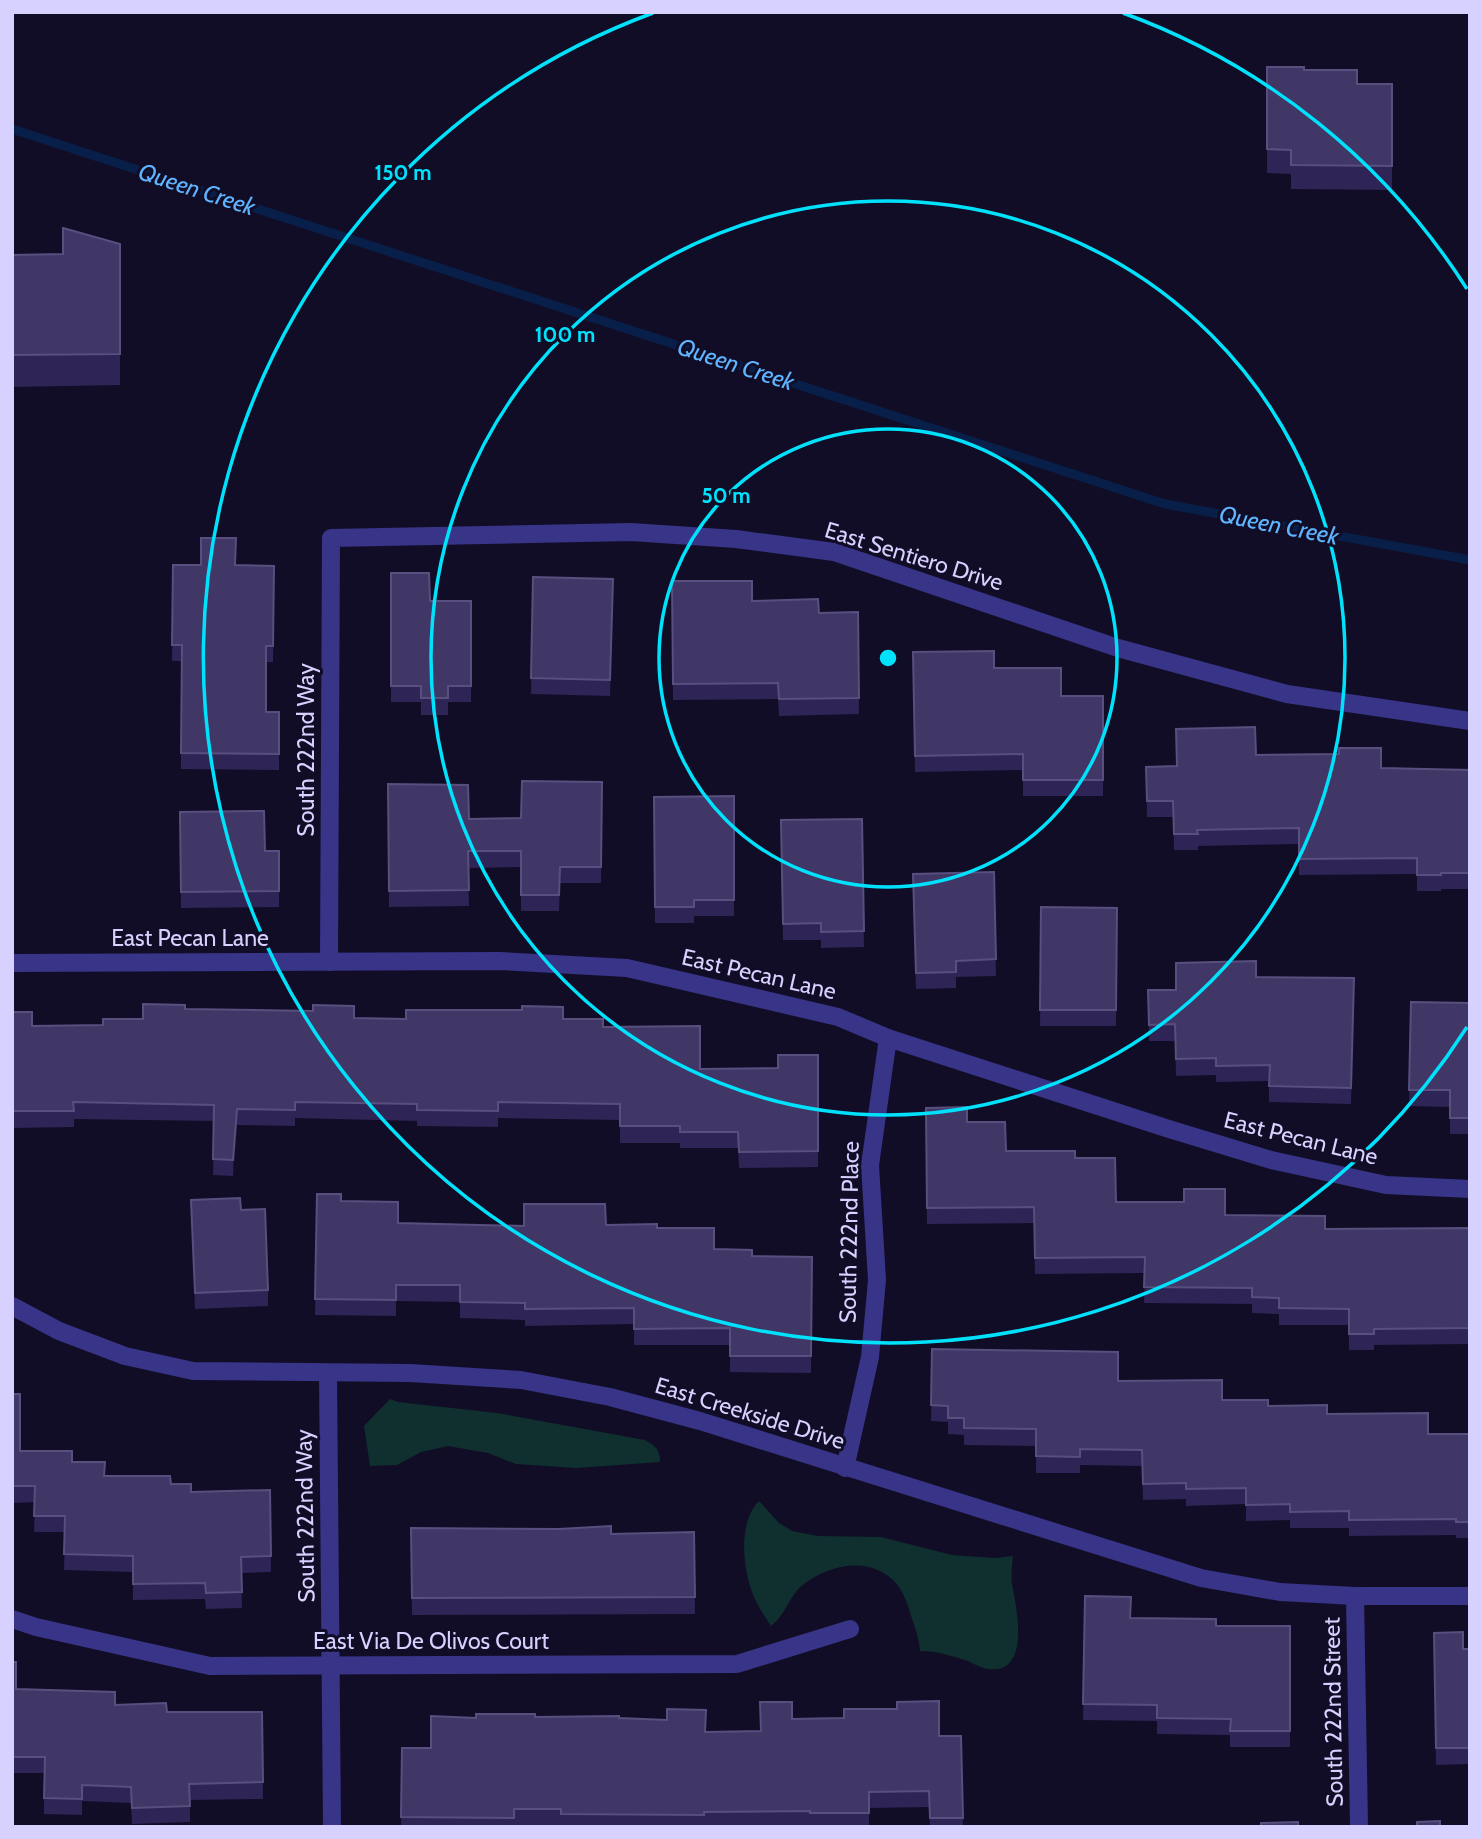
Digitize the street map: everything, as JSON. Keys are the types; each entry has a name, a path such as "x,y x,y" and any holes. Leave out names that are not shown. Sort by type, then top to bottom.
{"street":[{"name":"East Sentiero Drive","path":"331,538 631,532 736,539 834,552 1118,648 1287,694 1470,721"},
{"name":"South 222nd Way","path":"329,962 331,538"},
{"name":"East Pecan Lane","path":"12,964 500,961 627,968 838,1017 888,1038 1271,1160 1386,1185 1470,1189"},
{"name":"South 222nd Place","path":"845,1468 870,1357 877,1280 870,1165 888,1038"},
{"name":"East Creekside Drive","path":"12,1306 59,1331 114,1352 179,1368 207,1371 410,1373 521,1380 610,1397 700,1421 1201,1578 1280,1592 1355,1596 1470,1596"},
{"name":"South 222nd Way","path":"328,1373 332,1827"},
{"name":"South 222nd Street","path":"1355,1596 1359,1827"},
{"name":"East Via De Olivos Court","path":"12,1619 36,1627 209,1666 737,1664 849,1629"}],"green space":[{"path":"390,1399 497,1413 645,1440 657,1449 660,1462 576,1468 516,1464 488,1453 448,1446 421,1452 397,1465 370,1466 364,1426"},
{"path":"759,1501 779,1523 792,1531 818,1536 881,1537 952,1555 995,1558 1013,1556 1012,1581 1018,1637 1011,1661 1002,1668 988,1669 950,1656 920,1651 916,1631 900,1588 883,1573 860,1566 837,1568 814,1577 795,1594 771,1626 754,1597 745,1561 747,1522"}],"building":[{"path":"1267,67 1357,70 1357,84 1392,84 1392,166 1291,165 1291,150 1267,149"},
{"path":"63,228 120,244 120,354 12,355 12,255 63,254"},
{"path":"201,538 236,538 235,565 274,566 273,646 266,646 266,712 279,712 279,754 181,753 182,645 172,645 173,565 201,565"},
{"path":"391,573 429,573 430,601 471,601 471,686 448,686 448,698 421,698 421,686 391,686"},
{"path":"533,577 613,579 610,680 531,678"},
{"path":"672,581 752,581 752,601 818,599 819,613 858,612 859,698 779,699 778,683 673,684"},
{"path":"994,651 994,668 1061,668 1061,696 1103,696 1103,780 1023,780 1023,754 915,756 913,652"},
{"path":"1255,727 1256,755 1339,754 1339,748 1381,748 1381,768 1470,770 1470,873 1417,875 1417,858 1299,859 1299,828 1197,830 1198,834 1174,834 1173,801 1147,801 1146,767 1177,766 1176,729"},
{"path":"522,781 602,782 601,867 560,867 559,895 521,895 521,851 468,851 469,890 389,891 388,784 468,785 469,819 521,818"},
{"path":"734,796 734,900 694,900 694,907 655,907 654,797"},
{"path":"264,811 265,851 279,851 279,891 181,892 180,812"},
{"path":"862,819 864,931 821,932 821,923 783,924 781,820"},
{"path":"994,872 996,959 956,961 956,972 916,973 913,874"},
{"path":"1041,907 1117,908 1116,1010 1040,1010"},
{"path":"1256,961 1256,977 1354,978 1351,1088 1269,1086 1270,1065 1216,1066 1216,1058 1176,1059 1175,1024 1149,1025 1148,990 1176,990 1176,963"},
{"path":"1411,1002 1470,1003 1470,1118 1450,1118 1450,1090 1409,1090"},
{"path":"143,1004 185,1005 185,1009 313,1011 313,1005 354,1006 354,1018 406,1019 406,1010 522,1010 522,1006 563,1007 563,1019 603,1019 603,1027 700,1026 700,1069 778,1068 778,1055 818,1055 818,1151 739,1152 738,1132 680,1132 680,1126 620,1126 620,1104 498,1102 498,1111 417,1110 417,1104 295,1102 295,1110 237,1109 233,1160 213,1159 214,1105 73,1102 74,1111 12,1111 12,1012 32,1012 32,1026 103,1025 103,1019 143,1019"},
{"path":"967,1107 967,1122 1005,1122 1006,1151 1075,1151 1075,1158 1115,1158 1116,1202 1184,1202 1184,1189 1225,1189 1225,1215 1325,1216 1325,1229 1470,1228 1470,1328 1374,1329 1374,1334 1349,1334 1349,1309 1279,1308 1279,1298 1252,1297 1252,1288 1144,1287 1145,1257 1035,1258 1034,1207 927,1208 926,1108"},
{"path":"317,1194 341,1194 341,1201 398,1202 398,1223 524,1226 524,1204 605,1204 606,1225 657,1224 657,1228 714,1228 714,1249 752,1250 752,1256 812,1257 811,1356 730,1356 730,1328 634,1329 634,1308 525,1309 525,1303 460,1302 460,1285 396,1285 396,1300 315,1299"},
{"path":"240,1198 241,1210 265,1209 268,1290 195,1293 191,1200"},
{"path":"932,1349 1118,1352 1118,1381 1222,1380 1222,1400 1268,1400 1268,1406 1327,1405 1327,1414 1428,1413 1428,1434 1470,1434 1470,1522 1456,1522 1456,1519 1349,1520 1349,1511 1290,1512 1290,1504 1246,1505 1246,1488 1186,1489 1186,1483 1143,1484 1142,1450 1080,1449 1080,1457 1036,1456 1036,1429 964,1428 964,1418 948,1418 948,1406 931,1405"},
{"path":"12,1394 20,1394 20,1451 72,1451 72,1462 105,1462 104,1476 170,1476 171,1484 191,1484 191,1492 270,1490 271,1556 241,1557 242,1592 206,1593 205,1583 133,1584 133,1556 64,1554 65,1516 34,1516 35,1486 12,1486"},
{"path":"611,1526 611,1534 694,1532 695,1597 412,1598 411,1528 559,1529"},
{"path":"1085,1596 1131,1597 1130,1618 1216,1619 1216,1626 1290,1626 1290,1731 1230,1731 1231,1719 1157,1718 1157,1705 1083,1704"},
{"path":"1463,1632 1463,1649 1470,1649 1470,1748 1436,1748 1434,1633"},
{"path":"12,1662 16,1662 16,1689 115,1692 115,1705 166,1703 167,1712 262,1712 263,1782 189,1784 190,1806 132,1808 131,1787 82,1785 82,1799 44,1798 45,1757 12,1757"},
{"path":"939,1701 939,1736 961,1736 963,1818 930,1818 929,1791 869,1792 869,1813 810,1811 704,1812 704,1815 561,1814 561,1809 514,1809 514,1818 401,1817 402,1748 431,1748 431,1716 476,1718 476,1714 535,1714 535,1717 619,1716 667,1720 667,1709 706,1710 705,1732 761,1731 760,1702 792,1702 792,1719 844,1718 844,1709 897,1709 897,1702"},
{"path":"1440,1821 1440,1826 1470,1827 1417,1827 1417,1822"},
{"path":"1298,1822 1298,1827 1261,1827 1261,1823"}],"waterway":[{"name":"Queen Creek","path":"12,129 1165,504 1470,560"}]}
